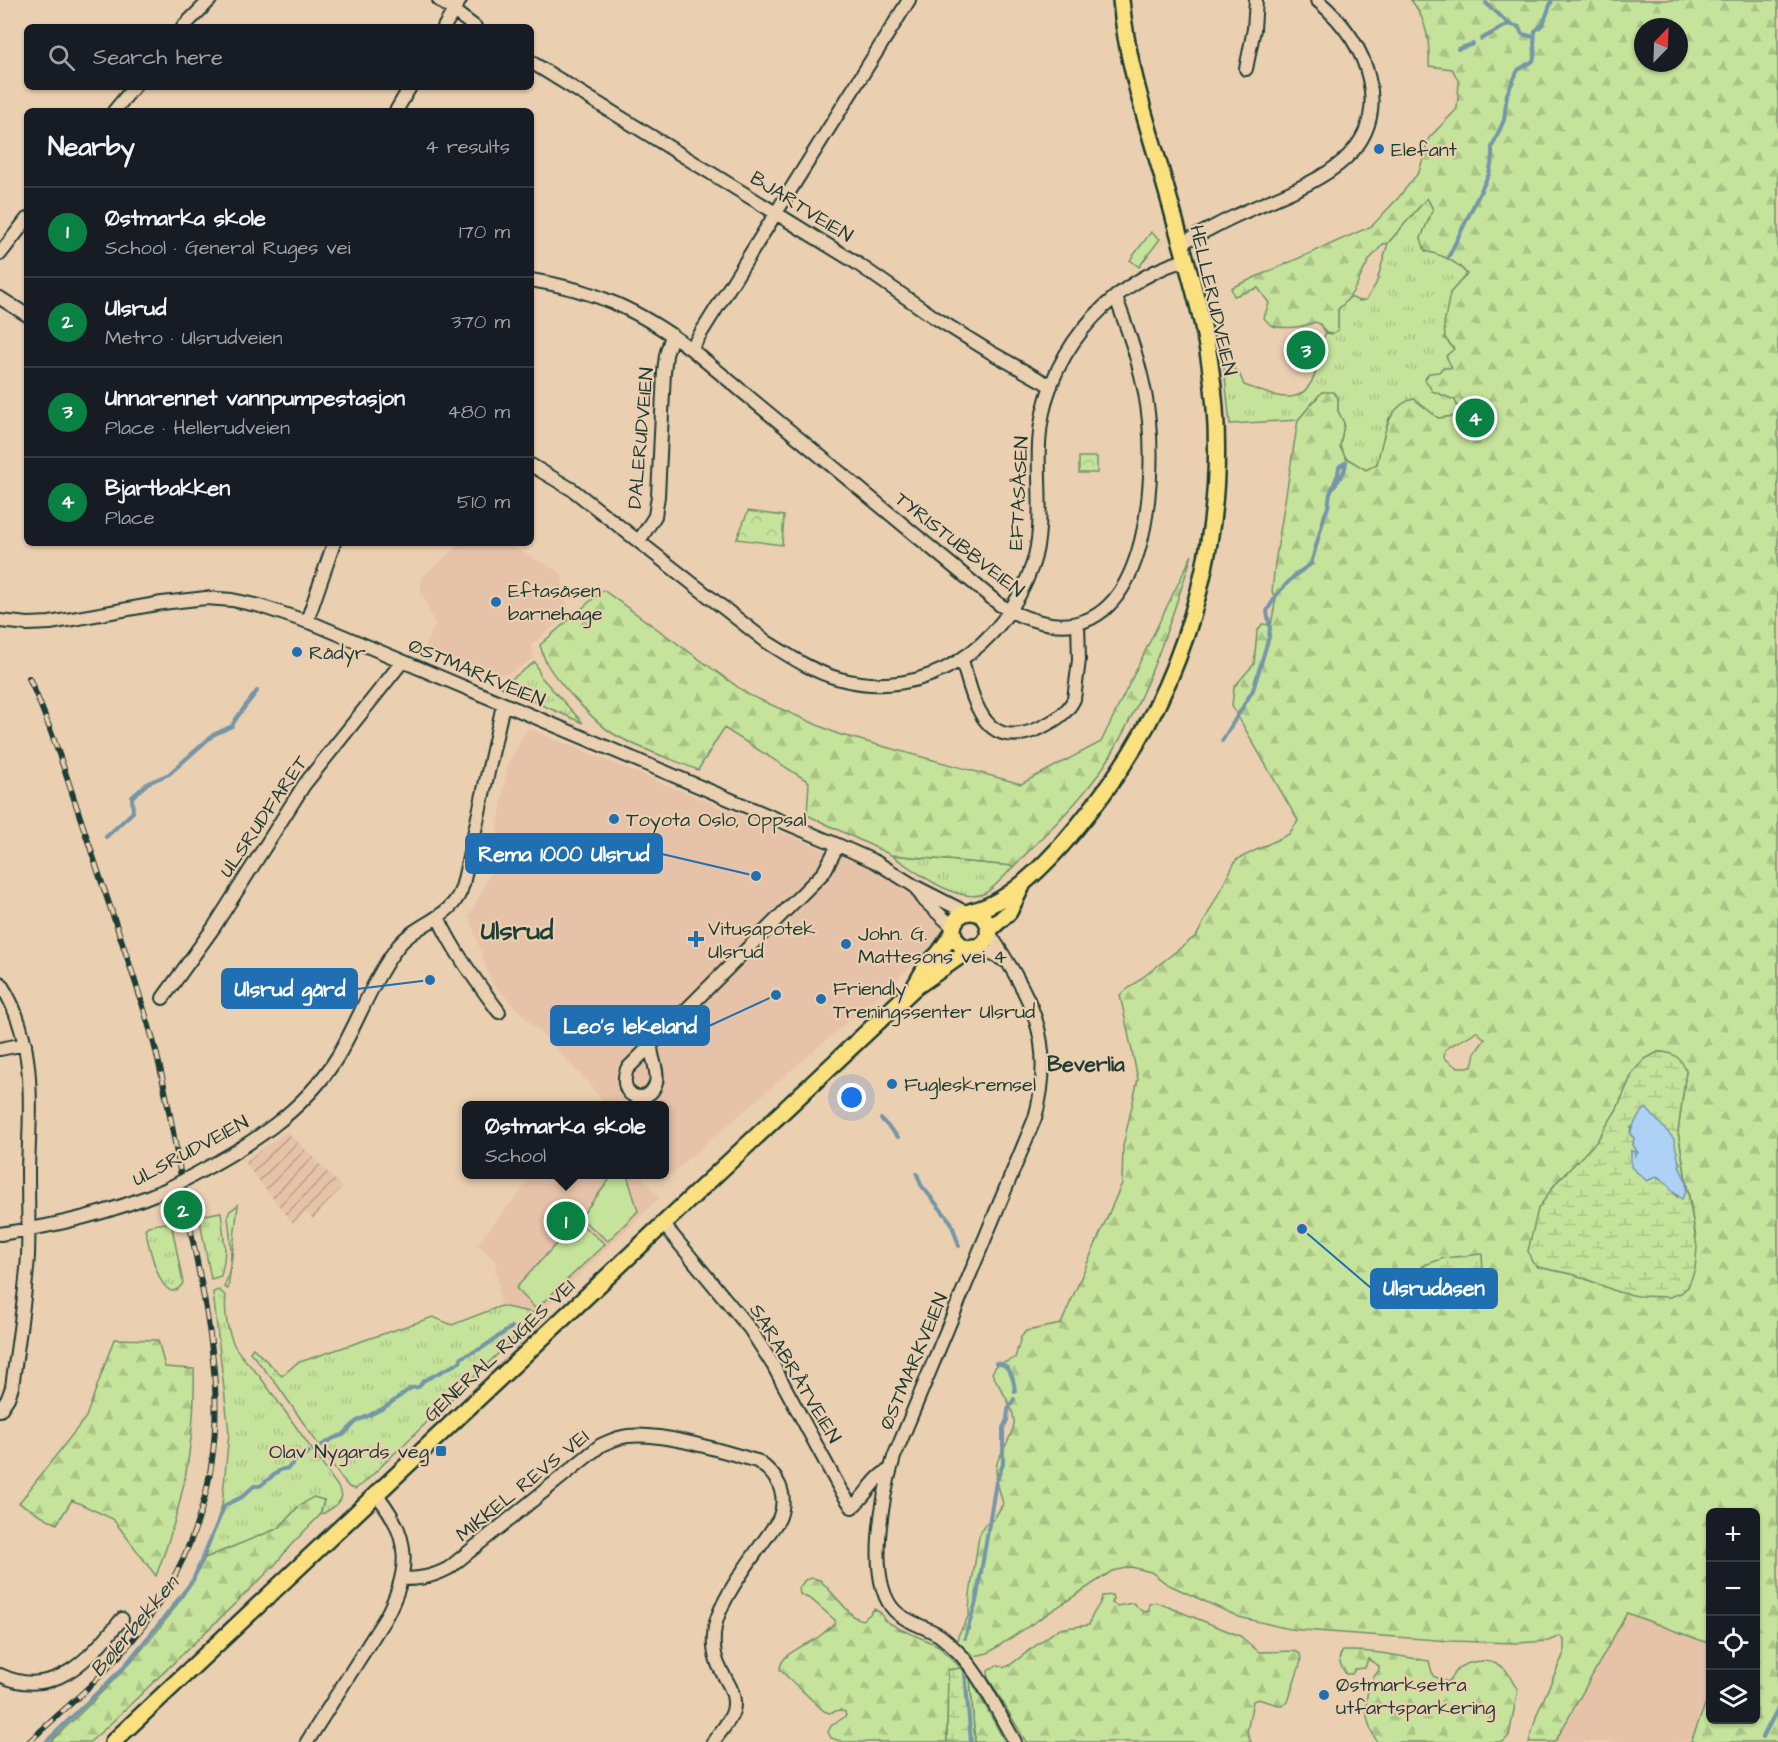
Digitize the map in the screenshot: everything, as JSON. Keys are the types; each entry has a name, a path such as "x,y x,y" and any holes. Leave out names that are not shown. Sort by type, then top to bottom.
{"main road":[{"name":"HELLERUDVEIEN","path":"988,931 1009,912 1023,885 1082,821 1129,756 1163,693 1182,648 1196,602 1213,516 1215,400 1207,346 1140,99 1121,0"},
{"name":"HELLERUDVEIEN","path":"969,912 986,907 1023,885"},
{"path":"969,912 984,918 988,931 984,942 975,947 960,944 953,930 957,918 969,912"},
{"name":"GENERAL RUGES VEI","path":"914,988 927,965 939,953 953,930"},
{"name":"GENERAL RUGES VEI","path":"113,1742 914,988 975,947"}],"street":[{"path":"186,24 210,0"},
{"path":"439,0 471,24"},
{"path":"446,24 460,0"},
{"path":"691,349 909,0"},
{"path":"1246,69 1254,29 1256,0"},
{"path":"1180,243 1318,179 1349,156 1362,138 1372,108 1370,83 1364,60 1344,27 1317,0"},
{"name":"BJARTVEIEN","path":"534,64 855,261 934,317 1051,386"},
{"path":"116,108 132,90"},
{"path":"398,108 408,90"},
{"path":"0,254 24,223"},
{"name":"EFTASÅSEN","path":"534,467 573,490 767,642 796,661 828,675 856,682 878,684 915,680 940,672 962,660 982,645 998,628 1025,584 1036,554 1039,515 1039,442 1042,418 1059,366 1074,340 1092,318 1142,279 1170,264 1185,260"},
{"name":"TYRISTUBBVEIEN","path":"534,281 591,293 627,308 672,335 966,579 1009,611 1039,622 1060,625 1078,622 1096,615 1117,596 1124,585 1141,540 1150,484 1149,418 1142,377 1132,340 1116,298"},
{"path":"0,298 24,313"},
{"name":"DALERUDVEIEN","path":"639,542 655,516 664,372 672,335"},
{"path":"307,621 333,546"},
{"name":"ØSTMARKVEIEN","path":"0,621 28,624 50,623 171,601 206,598 246,602 307,621 838,845 876,862 916,887 969,912"},
{"path":"962,660 982,717 990,728 1004,734 1016,735 1029,732 1059,718 1074,699 1079,670 1078,622"},
{"name":"ULSRUDFARET","path":"163,998 214,927 304,785 402,662"},
{"name":"ULSRUDVEIEN","path":"0,1234 109,1212 165,1190 262,1135 292,1111 337,1057 389,958 410,934 454,905 461,892 503,705"},
{"path":"651,1046 824,872 838,845"},
{"name":"ØSTMARKVEIEN","path":"916,887 924,900 953,930"},
{"path":"438,917 449,942 461,961 499,1012"},
{"name":"ØSTMARKVEIEN","path":"988,931 1024,988 1038,1025 1043,1054 1040,1102 890,1470 885,1494 880,1548 881,1577 887,1601 909,1622 938,1635 960,1654 977,1677 1015,1742"},
{"name":"ØSTMARKVEIEN","path":"975,947 1006,961"},
{"path":"0,983 12,1005 25,1044 30,1070 28,1254 12,1387 0,1410"},
{"path":"0,1049 25,1044"},
{"name":"SARABRÅTVEIEN","path":"664,1225 750,1329 773,1365 852,1507 862,1499 882,1473 890,1470"},
{"name":"MIKKEL REVS VEI","path":"402,1579 434,1576 449,1568 601,1445 619,1438 647,1436 673,1439 757,1461 777,1478 783,1492 783,1505 778,1519 729,1595 715,1624 713,1644 717,1661 735,1699 730,1717 713,1742"},
{"path":"306,1742 384,1620 395,1601 402,1579 403,1545 397,1525 391,1512 376,1494"},
{"path":"0,1675 18,1682 33,1683 41,1683 63,1675 98,1649 122,1619"}],"shaded area":[{"name":"Eftasåsen barnehage","path":"458,546 511,546 560,572 569,612 531,645 534,658 509,674 499,674 424,650 435,624 421,592 421,578"},
{"path":"528,728 876,871 957,927 669,1176 669,1101 603,1101 587,1081 491,982 469,916 490,875 508,764"},
{"path":"287,1131 342,1187 313,1219 305,1212 293,1223 244,1162"},
{"path":"531,1179 644,1179 659,1198 539,1314 501,1306 495,1261 477,1244"},
{"path":"1627,1613 1706,1643 1706,1703 1691,1742 1555,1742"}],"green space":[{"path":"1411,0 1778,0 1778,1742 1691,1742 1706,1703 1706,1724 1760,1724 1760,1508 1706,1508 1706,1643 1627,1613 1555,1742 1529,1742 1537,1714 1564,1653 1564,1641 1560,1636 1548,1641 1516,1643 1450,1641 1289,1629 1239,1617 1167,1584 1151,1572 1131,1567 1112,1571 988,1653 974,1656 957,1642 969,1615 979,1536 985,1524 994,1519 1003,1504 996,1469 1014,1424 1009,1404 992,1373 996,1366 1015,1358 1021,1337 1026,1331 1061,1324 1122,1183 1123,1146 1138,1079 1120,995 1197,935 1236,860 1289,834 1298,821 1232,706 1234,687 1254,664 1257,632 1262,624 1271,625 1276,598 1272,592 1275,563 1298,420 1322,392 1333,392 1338,398 1338,411 1344,423 1340,447 1346,458 1366,470 1377,464 1387,425 1397,408 1414,399 1438,418 1455,416 1459,410 1455,400 1432,391 1425,379 1429,373 1439,372 1442,368 1452,368 1446,356 1454,349 1445,338 1444,324 1450,293 1467,274 1448,259 1425,251 1421,238 1433,209 1427,198 1388,243 1383,244 1370,259 1353,292 1338,309 1338,330 1332,334 1326,333 1320,324 1315,322 1293,327 1271,325 1264,318 1269,303 1258,288 1234,296 1231,288 1372,226 1419,172 1429,138 1457,109 1459,82 1452,69 1429,66 1426,31","holes":["1476,1031 1485,1039 1475,1053 1472,1067 1457,1067 1444,1058 1445,1050","1658,1052 1668,1053 1678,1059 1686,1071 1678,1132 1696,1238 1618,1292 1576,1275 1538,1267 1538,1209 1556,1183 1597,1142 1617,1109 1633,1072 1645,1059"]},
{"path":"1427,198 1433,209 1421,238 1438,254 1458,264 1467,274 1450,293 1445,338 1454,349 1452,369 1432,391 1455,400 1459,410 1455,416 1438,418 1414,399 1389,418 1377,464 1366,470 1346,458 1340,447 1344,423 1338,411 1338,398 1322,392 1298,420 1230,424 1224,367 1226,363 1239,373 1244,385 1269,394 1290,397 1299,395 1307,389 1313,379 1321,344 1326,333 1338,330 1338,309 1350,297 1359,301 1366,300 1376,284 1388,243"},
{"path":"1151,232 1160,239 1139,267 1130,260"},
{"path":"1079,457 1097,457 1097,473 1079,473"},
{"path":"748,511 784,516 782,545 737,539"},
{"path":"1192,555 1147,682 1111,755 1078,799 1014,866 891,855 807,815 809,782 724,728 698,770 632,744 605,728 576,700 551,670 540,645 603,590 749,695 838,734 1021,784 1101,742"},
{"path":"535,662 541,677 583,723 501,687"},
{"path":"891,855 1014,866 987,892 976,896 964,895 938,885"},
{"path":"1658,1052 1668,1053 1676,1056 1682,1062 1686,1071 1678,1132 1697,1247 1695,1269 1688,1287 1681,1293 1670,1297 1638,1296 1618,1292 1576,1275 1538,1267 1532,1262 1528,1251 1538,1209 1556,1183 1597,1141 1617,1109 1633,1072 1645,1059","holes":["1631,1127 1680,1162 1677,1197 1668,1184 1656,1176 1647,1181 1631,1151 1635,1152 1635,1156 1638,1153 1633,1144 1634,1138 1630,1134"]},
{"path":"610,1179 628,1179 638,1211 608,1241 580,1218"},
{"path":"238,1205 228,1289 224,1287 230,1261 231,1243 228,1217 229,1212"},
{"path":"221,1212 225,1248 224,1262 221,1276 211,1279 199,1216"},
{"path":"577,1221 605,1244 536,1309 516,1288"},
{"path":"171,1222 183,1283 175,1290 169,1290 157,1272 145,1229 148,1226"},
{"path":"1482,1254 1483,1275 1442,1276 1422,1266 1444,1258"},
{"path":"219,1290 226,1296 225,1309 234,1345 282,1407 342,1496 336,1505 320,1515 324,1500 298,1507 279,1528 205,1558 222,1505 229,1433 213,1292"},
{"path":"501,1306 539,1314 364,1483 355,1489 349,1487 342,1479 278,1386 250,1352 253,1348 282,1376 297,1363 433,1317 452,1325"},
{"path":"114,1339 158,1340 165,1367 194,1369 193,1422 186,1474 173,1526 156,1576 113,1519 72,1500 57,1524 19,1503 86,1417"},
{"path":"313,1497 324,1500 320,1515 274,1566 110,1724 90,1742 50,1742 115,1679 156,1633 191,1584 205,1558 279,1528 298,1507"},
{"path":"812,1578 820,1580 854,1617 862,1620 874,1609 881,1613 884,1620 937,1645 961,1668 948,1670 947,1742 843,1742 831,1738 828,1732 831,1726 846,1716 845,1712 824,1711 780,1670 781,1664 789,1654 820,1636 835,1623 835,1620 812,1600 800,1594 799,1588 805,1580"},
{"path":"1112,1595 1112,1603 1117,1606 1133,1603 1143,1612 1149,1611 1149,1604 1155,1602 1166,1606 1240,1636 1259,1652 1295,1651 1300,1654 1301,1661 1288,1702 1282,1706 1258,1699 1253,1701 1247,1732 1251,1742 1026,1742 988,1677 988,1671 997,1665 1004,1667 1010,1665 1058,1629 1089,1625 1102,1596"},
{"path":"1343,1651 1376,1652 1429,1661 1433,1676 1448,1682 1465,1664 1483,1661 1495,1663 1507,1671 1518,1689 1509,1736 1503,1742 1377,1742 1369,1724 1366,1705 1368,1691 1379,1666 1368,1659 1365,1668 1355,1669 1352,1674 1346,1674 1340,1660"},
{"path":"961,1668 970,1678 975,1742 947,1742 948,1670"},
{"path":"970,1678 1005,1742 975,1742"}],"water":[{"path":"1646,1108 1674,1139 1680,1168 1686,1181 1686,1191 1682,1199 1657,1176 1647,1181 1631,1167 1631,1151 1635,1152 1635,1156 1638,1153 1633,1145 1634,1138 1630,1134 1636,1120"}],"waterway":[{"name":"Bølerbekken","path":"1449,256 1489,174 1492,147 1504,120 1507,94 1518,70 1533,61 1535,31 1543,24 1552,0"},
{"path":"1486,3 1492,9"},
{"path":"1495,11 1509,24 1519,27 1522,34 1534,37"},
{"path":"1481,39 1509,24"},
{"path":"1458,49 1473,44"},
{"name":"Bølerbekken","path":"1331,491 1339,467 1346,462"},
{"name":"Bølerbekken","path":"1222,741 1253,690 1269,637 1268,609 1278,593 1295,575 1311,564 1330,494 1342,476 1346,462"},
{"path":"106,837 133,812 132,797 148,783 169,774 213,735 232,726 257,691"},
{"path":"881,1119 898,1137"},
{"path":"917,1174 921,1185 951,1222 959,1246"},
{"name":"Bølerbekken","path":"322,1445 343,1435 357,1421 384,1408 411,1388 419,1387 423,1381 460,1362 462,1357 482,1348 512,1327"},
{"path":"996,1363 1008,1369 1015,1392"},
{"path":"965,1638 976,1602 996,1482 1003,1464 1003,1428 1014,1399"},
{"name":"Bølerbekken","path":"46,1742 122,1669 193,1580 225,1505 242,1497 254,1486 260,1486 309,1452"},
{"path":"965,1673 971,1742"},
{"path":"1763,1737 1778,1708"}],"railway":[{"path":"29,678 62,762 139,992 159,1062 203,1292 214,1365 216,1402 209,1476 200,1514 184,1557 162,1598 121,1654 29,1742"}],"place":[{"name":"Elefant","path":"1379,149"},
{"name":"Unnarennet vannpumpestasjon","path":"1306,350"},
{"name":"Bjartbakken","path":"1475,418"},
{"name":"Eftasåsen barnehage","path":"496,602"},
{"name":"Rådyr","path":"297,652"},
{"name":"Toyota Oslo, Oppsal","path":"614,819"},
{"name":"Rema 1000 Ulsrud","path":"756,876"},
{"name":"Vitusapotek Ulsrud","path":"696,939"},
{"name":"John. G. Mattesons vei 4","path":"846,944"},
{"name":"Ulsrud gård","path":"430,980"},
{"name":"Leo's lekeland","path":"776,995"},
{"name":"Friendly Treningssenter Ulsrud","path":"821,999"},
{"name":"Fugleskremsel","path":"892,1084"},
{"name":"Ulsrud","path":"183,1210"},
{"name":"Østmarka skole","path":"566,1221"},
{"name":"Ulsrudåsen","path":"1302,1229"},
{"name":"Olav Nygards veg","path":"441,1451"},
{"name":"Østmarksetra utfartsparkering","path":"1324,1695"}],"district":[{"name":"Ulsrud","path":"517,930"},
{"name":"Beverlia","path":"1086,1064"}]}
